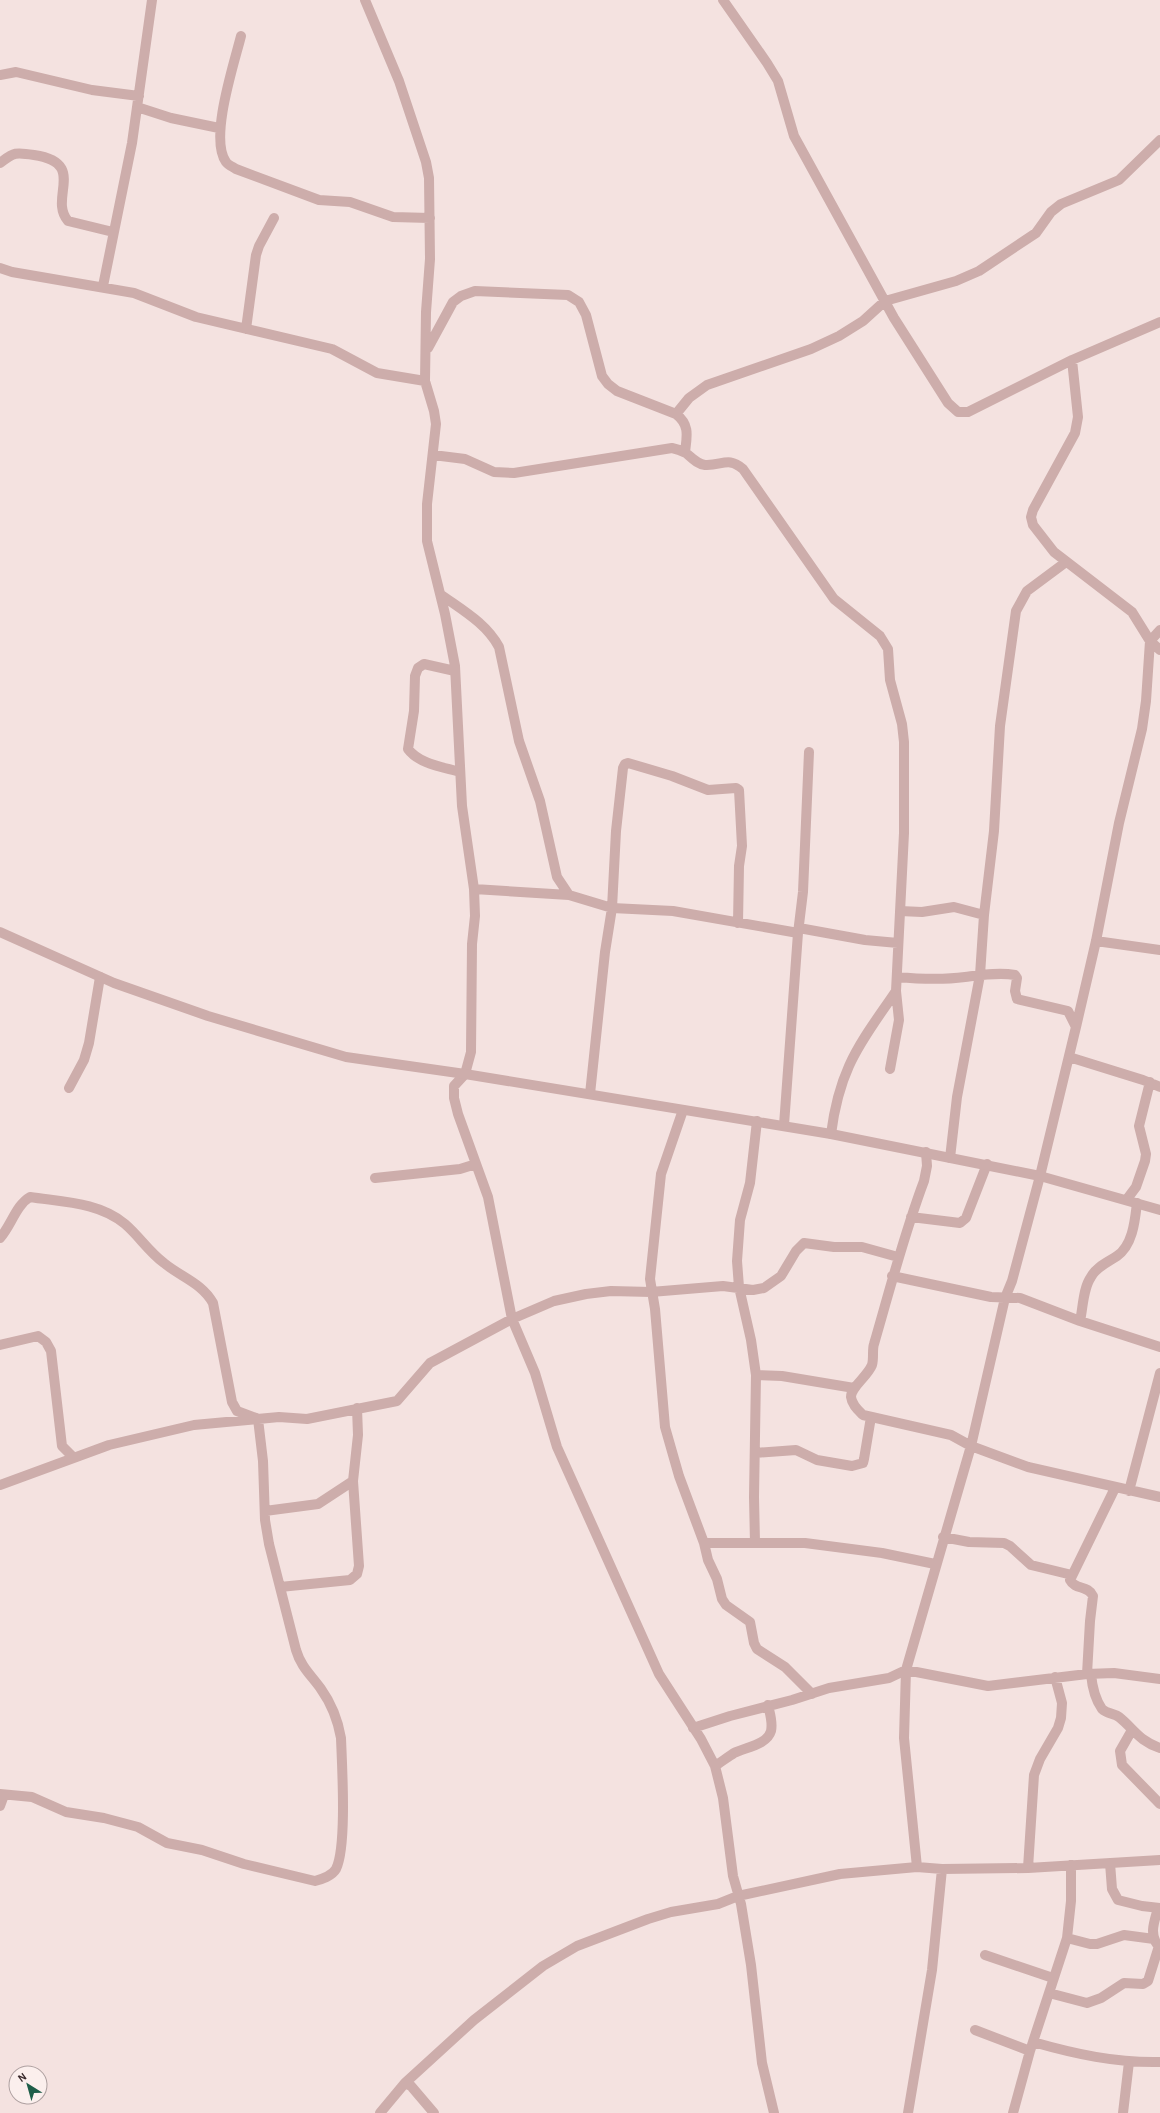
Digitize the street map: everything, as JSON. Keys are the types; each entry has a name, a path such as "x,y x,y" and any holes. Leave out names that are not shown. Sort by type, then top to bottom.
{"street":[{"path":"103,286 132,143 152,0"},
{"path":"365,0 399,82 421,144 429,178 430,259 426,312 427,350 425,380 434,411 436,424 426,524 429,553 445,614 455,671 464,822 474,889 475,916 472,944 470,1062 465,1074 454,1086 454,1098 493,1216 512,1318 535,1373 552,1435 587,1517 659,1674 716,1766 723,1798 732,1876 738,1896 751,1965 762,2063 774,2113"},
{"path":"723,0 767,62 778,81 794,136 885,301 948,403 958,412 968,412 1072,360 1160,322"},
{"path":"241,36 219,128 221,151 226,163 236,169 319,200 350,202 393,217 430,218"},
{"path":"0,75 16,72 92,90 139,96"},
{"path":"137,107 171,118 219,128"},
{"path":"676,414 689,398 706,385 812,349 839,336 863,321 885,301 956,281 979,271 1036,233 1051,212 1061,204 1119,180 1160,140"},
{"path":"0,163 12,153 18,152 50,157 55,160 64,176 62,211 64,217 68,221 113,232"},
{"path":"246,329 256,255 259,246 274,218"},
{"path":"0,268 12,272 103,286 146,297 196,317 332,349 377,372 425,380"},
{"path":"427,350 453,302 461,296 475,291 568,295 579,302 586,315 602,376 608,384 617,391 676,414 683,420 688,428 685,452"},
{"path":"1072,360 1078,417 1075,433 1031,517 1033,525 1054,552 1132,612 1150,641 1160,650"},
{"path":"434,456 465,459 494,472 514,473 672,448 685,452 696,462 704,465 730,462 736,463 743,469 834,600 872,628 884,642 888,649 890,680 902,724 904,742 904,833 896,991 898,1020 890,1070"},
{"path":"950,1158 957,1097 980,974 984,915 994,831 1000,726 1016,611 1027,590 1066,562"},
{"path":"440,594 486,628 499,647 519,741 542,806 556,873 560,883 569,895"},
{"path":"445,614 456,606"},
{"path":"917,1868 904,1738 906,1670 935,1564 971,1446 1005,1298 1012,1281 1040,1176 1096,941 1119,823 1142,729 1146,701 1150,641 1160,630"},
{"path":"455,671 424,664 418,668 415,676 414,711 408,749 412,755 420,760 460,772"},
{"path":"784,1125 798,931 803,892 809,752"},
{"path":"590,1094 603,967 612,908 616,831 622,768 625,764 628,763 672,776 708,790 736,788 739,790 742,846 738,923"},
{"path":"474,889 569,895 612,908 673,911 738,923 898,943"},
{"path":"900,912 922,912 954,907 984,915"},
{"path":"0,932 100,977 208,1016 346,1057 465,1074 784,1125 987,1164 1040,1176 1160,1210"},
{"path":"1096,941 1160,950"},
{"path":"897,978 918,979 965,977 980,974 1015,975 1017,978 1015,991 1016,999 1068,1011 1076,1027"},
{"path":"69,1088 84,1060 89,1043 100,977"},
{"path":"965,977 978,987"},
{"path":"831,1134 835,1107 849,1066 896,991"},
{"path":"1069,1057 1150,1082 1160,1087"},
{"path":"1080,1321 1088,1280 1095,1271 1119,1255 1126,1245 1135,1224 1132,1201 1146,1161 1146,1154 1139,1126 1150,1082"},
{"path":"684,1110 661,1174 650,1278 651,1292 655,1309 665,1427 679,1476 704,1543 722,1598 726,1605 750,1622 754,1643 758,1650 785,1667 812,1694"},
{"path":"755,1543 756,1375 751,1340 739,1287 739,1227 750,1183 757,1121"},
{"path":"926,1152 927,1166 924,1181 892,1276 873,1346 872,1364 864,1379 854,1388 851,1397 853,1405 863,1415 951,1435 971,1446 1028,1466 1115,1488 1160,1497"},
{"path":"375,1178 460,1169 476,1164"},
{"path":"911,1217 960,1223 966,1218 987,1164"},
{"path":"0,1238 8,1228 23,1202 30,1197 92,1206 124,1224 164,1263 202,1288 208,1295 213,1303 232,1402 237,1411 258,1419"},
{"path":"0,1485 109,1445 194,1425 279,1417 307,1419 357,1408 391,1404 397,1401 430,1363 512,1318 568,1297 611,1291 651,1292 723,1286 753,1290 772,1284 781,1276 796,1251 804,1243 862,1247 898,1257"},
{"path":"892,1276 990,1297 1005,1298 1013,1296 1080,1321 1160,1347"},
{"path":"0,1345 38,1336 46,1342 51,1351 59,1437 64,1450 73,1457"},
{"path":"756,1375 782,1376 854,1388"},
{"path":"1129,1490 1160,1376"},
{"path":"280,1587 350,1580 357,1574 359,1566 353,1482 358,1435 357,1408"},
{"path":"755,1453 796,1450 817,1460 852,1466 859,1465 864,1460 871,1417"},
{"path":"0,1806 2,1794 32,1797 66,1812 104,1818 138,1827 167,1843 202,1850 244,1864 315,1880 326,1878 336,1870 342,1845 341,1738 338,1722 322,1690 299,1662 269,1544 265,1511 263,1461 258,1419"},
{"path":"265,1511 318,1504 353,1482"},
{"path":"1115,1488 1072,1574 1072,1583 1088,1589 1093,1596 1090,1621 1089,1674 1101,1708 1106,1712 1118,1716 1144,1742 1160,1748"},
{"path":"943,1537 969,1542 1004,1543 1010,1546 1031,1565 1072,1574"},
{"path":"704,1543 805,1543 882,1553 935,1564"},
{"path":"693,1728 847,1684 889,1678 906,1670 988,1686 1089,1674 1114,1673 1160,1679"},
{"path":"1028,1868 1034,1775 1040,1759 1058,1728 1062,1718 1062,1703 1055,1677"},
{"path":"716,1766 733,1754 760,1743 767,1738 771,1731 772,1721 768,1706"},
{"path":"1132,1730 1120,1751 1122,1765 1160,1804"},
{"path":"380,2113 405,2083 474,2020 538,1969 560,1954 606,1934 671,1912 718,1904 738,1896 840,1874 917,1868 1028,1868 1160,1860"},
{"path":"1049,1993 1087,2003 1094,2002 1124,1983 1146,1983 1156,1967 1158,1944 1153,1927 1159,1908 1142,1906 1118,1900 1114,1896 1112,1889 1110,1863"},
{"path":"1013,2113 1053,1978 1067,1938 1071,1901 1071,1865"},
{"path":"908,2113 932,1970 942,1869"},
{"path":"1067,1938 1090,1944 1097,1944 1124,1935 1158,1944"},
{"path":"985,1956 1053,1978"},
{"path":"975,2030 1010,2045 1129,2062 1160,2062"},
{"path":"1123,2113 1129,2062"},
{"path":"405,2083 411,2086 434,2113"}]}
